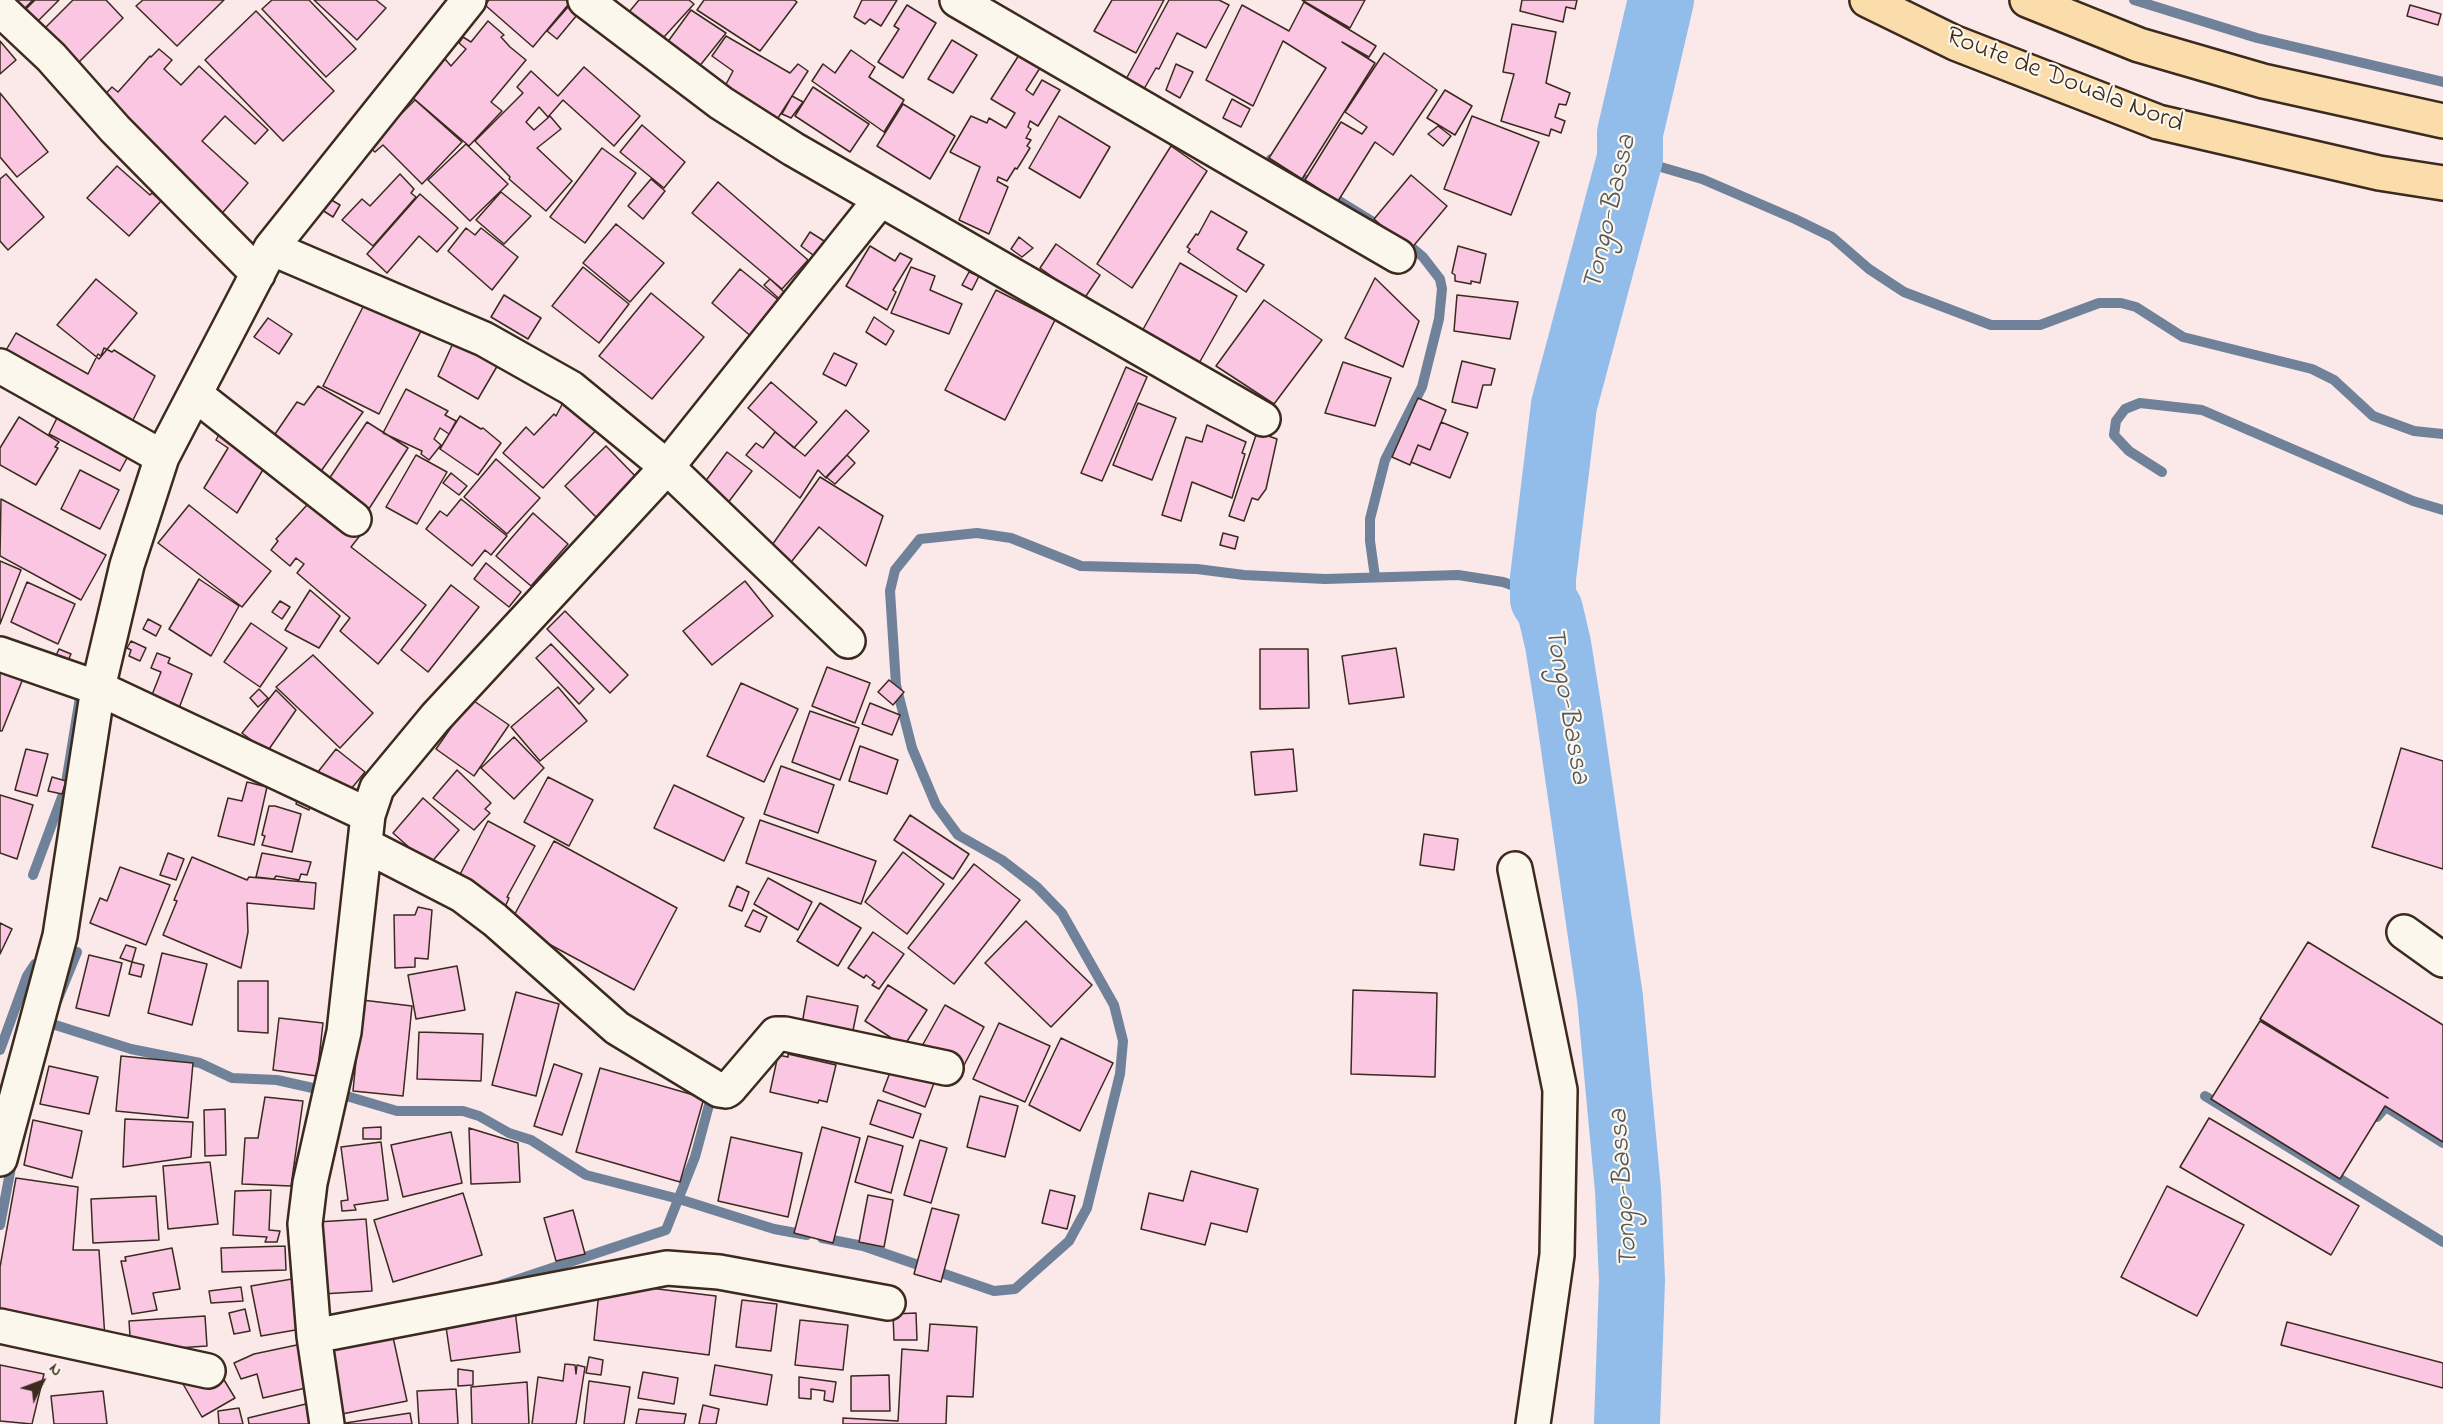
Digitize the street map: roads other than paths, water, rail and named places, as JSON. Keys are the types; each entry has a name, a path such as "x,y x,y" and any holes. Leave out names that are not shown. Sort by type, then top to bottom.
{"main road":[{"name":"Route de Douala Nord","path":"1867,0 1955,43 2158,122 2379,173 2443,183"},
{"path":"2026,0 2139,45 2263,81 2443,122"}],"street":[{"path":"0,1159 60,936 98,688 127,565 162,457 265,261 469,0"},
{"path":"585,0 721,103 793,150 1263,419"},
{"path":"957,0 1398,256"},
{"path":"0,9 51,57 115,129 265,261 417,309 484,339 571,388 668,467 848,641"},
{"path":"327,1424 314,1336 305,1224 310,1183 344,1032 367,830 377,788 435,718 668,467 880,200"},
{"path":"0,366 162,457"},
{"path":"196,396 354,519"},
{"path":"0,654 98,688 367,830 495,920 616,1028 719,1089 726,1091 729,1089 776,1034 946,1068"},
{"path":"1515,869 1560,1090 1557,1255 1533,1424"},
{"path":"2404,932 2443,960"},
{"path":"314,1336 667,1268 719,1272 888,1303"},
{"path":"0,1326 208,1371"}],"waterway":[{"name":"Tongo-Bassa","path":"1627,1424 1632,1280 1628,1190 1610,998 1558,644 1550,610 1543,599 1543,578 1564,405 1630,158 1630,133 1661,0"},
{"path":"2134,0 2257,38 2443,82"},
{"path":"1630,158 1702,179 1795,219 1832,237 1869,269 1904,292 1991,325 2040,325 2099,303 2121,303 2136,307 2183,337 2312,369 2334,380 2373,416 2414,431 2443,434"},
{"path":"1271,159 1404,241 1423,257 1440,279 1442,289 1439,319 1422,387 1385,460 1370,519 1370,541 1375,577"},
{"path":"2162,472 2129,451 2114,435 2116,421 2125,409 2140,403 2202,410 2413,501 2443,510"},
{"path":"822,1238 863,1246 994,1291 1015,1289 1069,1241 1087,1208 1120,1074 1123,1041 1114,1005 1062,913 1037,887 1002,860 958,835 936,805 912,748 896,685 890,591 895,570 920,539 977,533 1011,538 1081,566 1197,569 1244,575 1325,579 1458,575 1503,582 1534,593 1543,599"},
{"path":"33,875 65,789 82,685"},
{"path":"57,1001 77,952"},
{"path":"0,1050 27,976 35,964 45,964"},
{"path":"49,1023 131,1049 200,1063 232,1078 277,1080 326,1091"},
{"path":"343,1095 397,1111 463,1111 479,1116 509,1133 531,1140 586,1175 679,1199 774,1229 807,1235"},
{"path":"2205,1096 2443,1242"},
{"path":"501,1285 666,1230 695,1157 709,1105 714,1101"},
{"path":"2377,1117 2386,1107 2443,1143"},
{"path":"0,1225 13,1157"}]}
